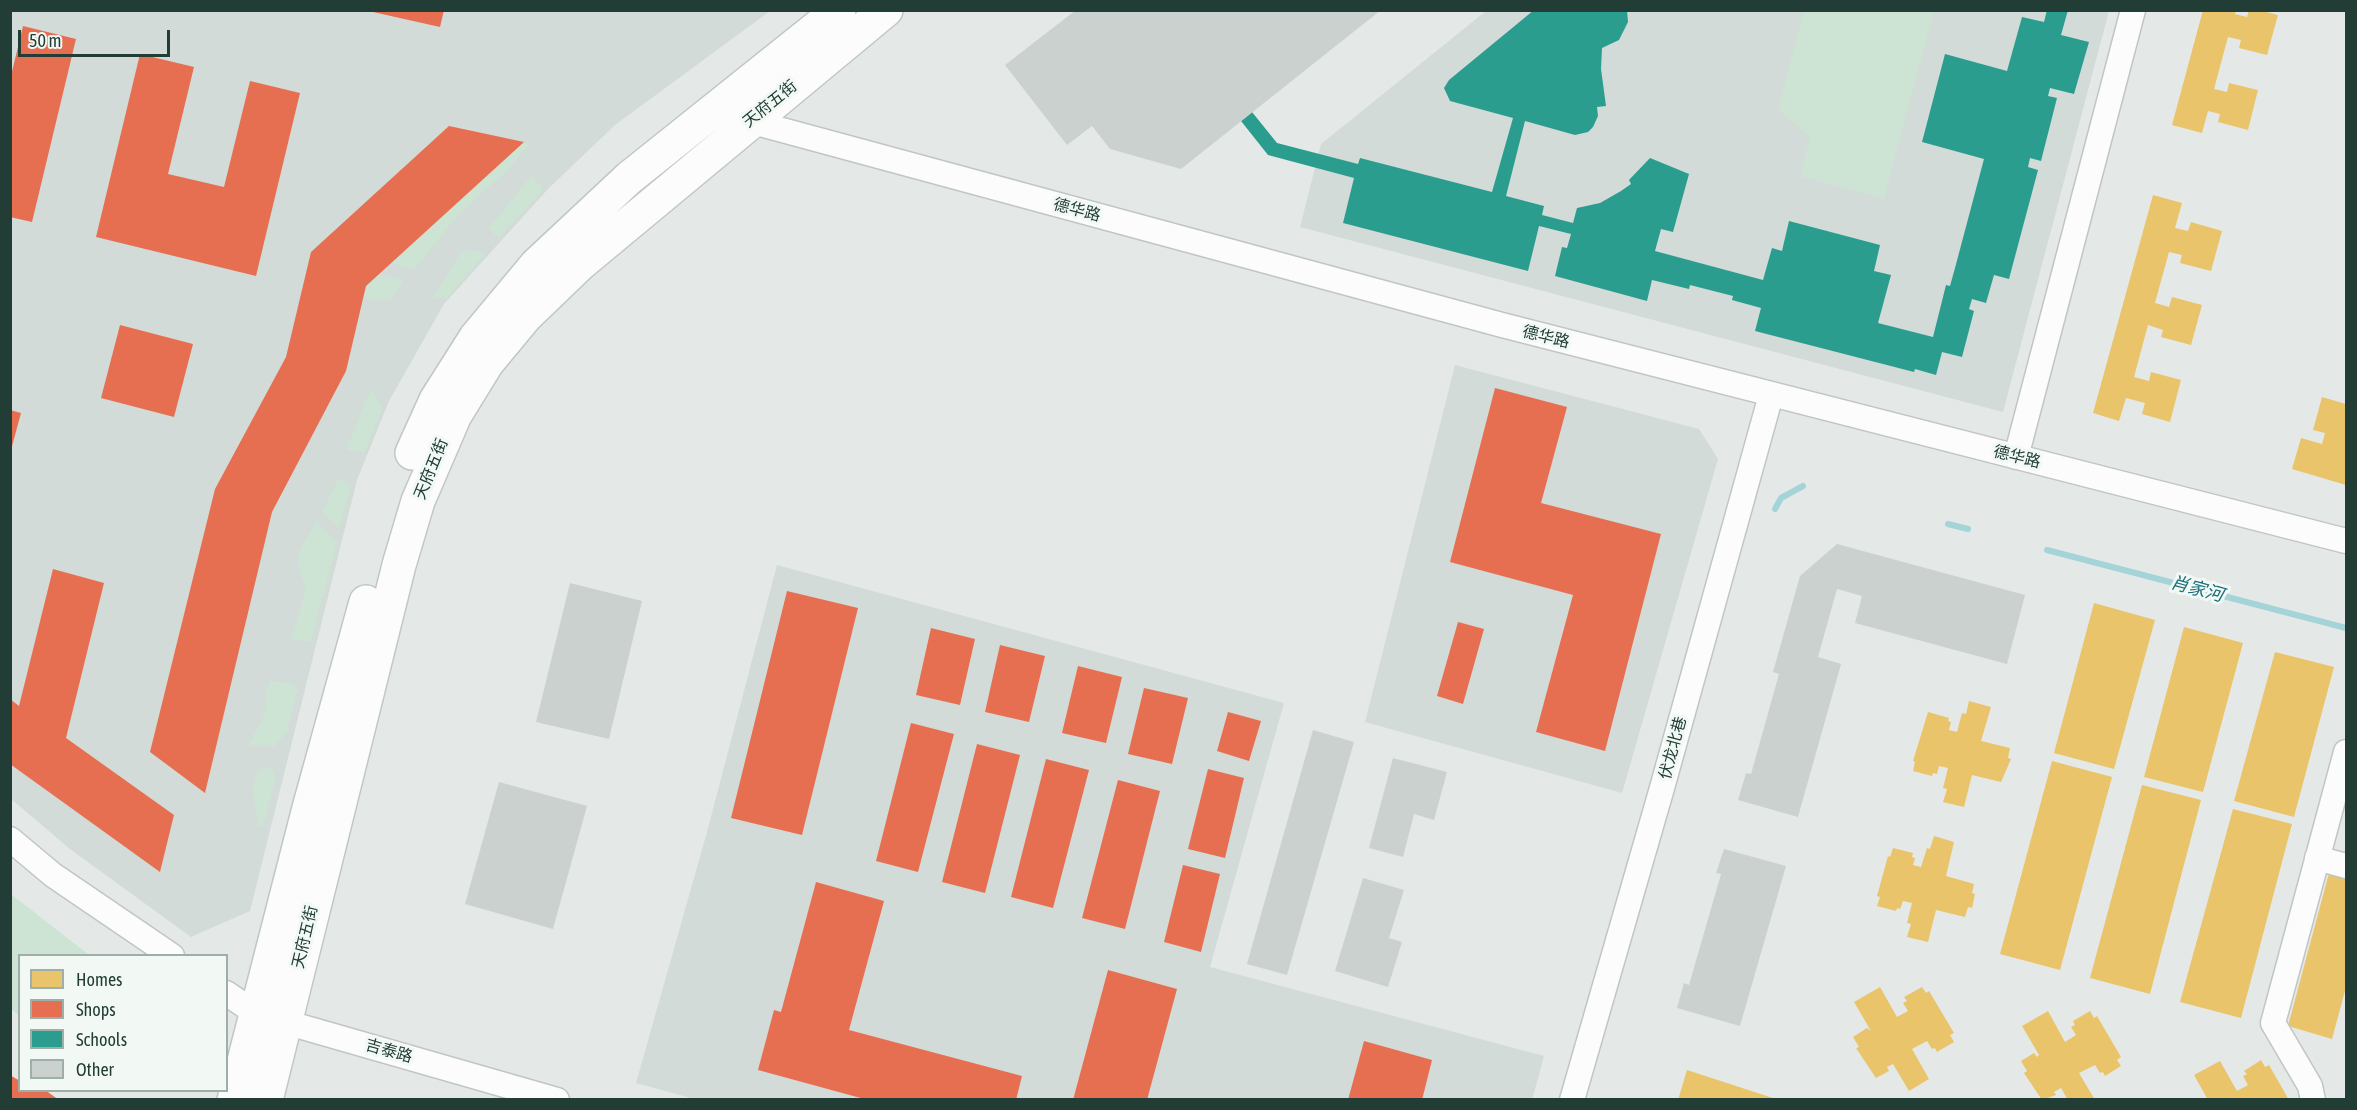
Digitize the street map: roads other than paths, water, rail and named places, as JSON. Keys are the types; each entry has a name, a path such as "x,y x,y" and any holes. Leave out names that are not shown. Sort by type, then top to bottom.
{"street":[{"name":"天府五街","path":"266,1100 271,1018 339,698 410,457 436,400 476,337 536,265 629,178 839,10"},
{"name":"天府五街","path":"234,1100 305,937 399,565 418,501 455,415 487,363 526,316 579,265 749,121 886,10"},
{"path":"2016,457 2133,10"},
{"name":"德华路","path":"749,121 1502,325 2346,541"},
{"name":"伏龙北巷","path":"1572,1100 1662,788 1771,395"},
{"path":"2313,1100 2310,1086 2272,1023 2346,752"},
{"path":"10,839 53,875 169,954"},
{"path":"2318,858 2346,866"},
{"name":"吉泰路","path":"228,994 271,1018 557,1100"}],"waterway":[{"name":"肖家河","path":"1775,509 1781,498 1803,486"},
{"name":"肖家河","path":"1948,524 1968,529"},
{"name":"肖家河","path":"2047,550 2346,628"}]}
